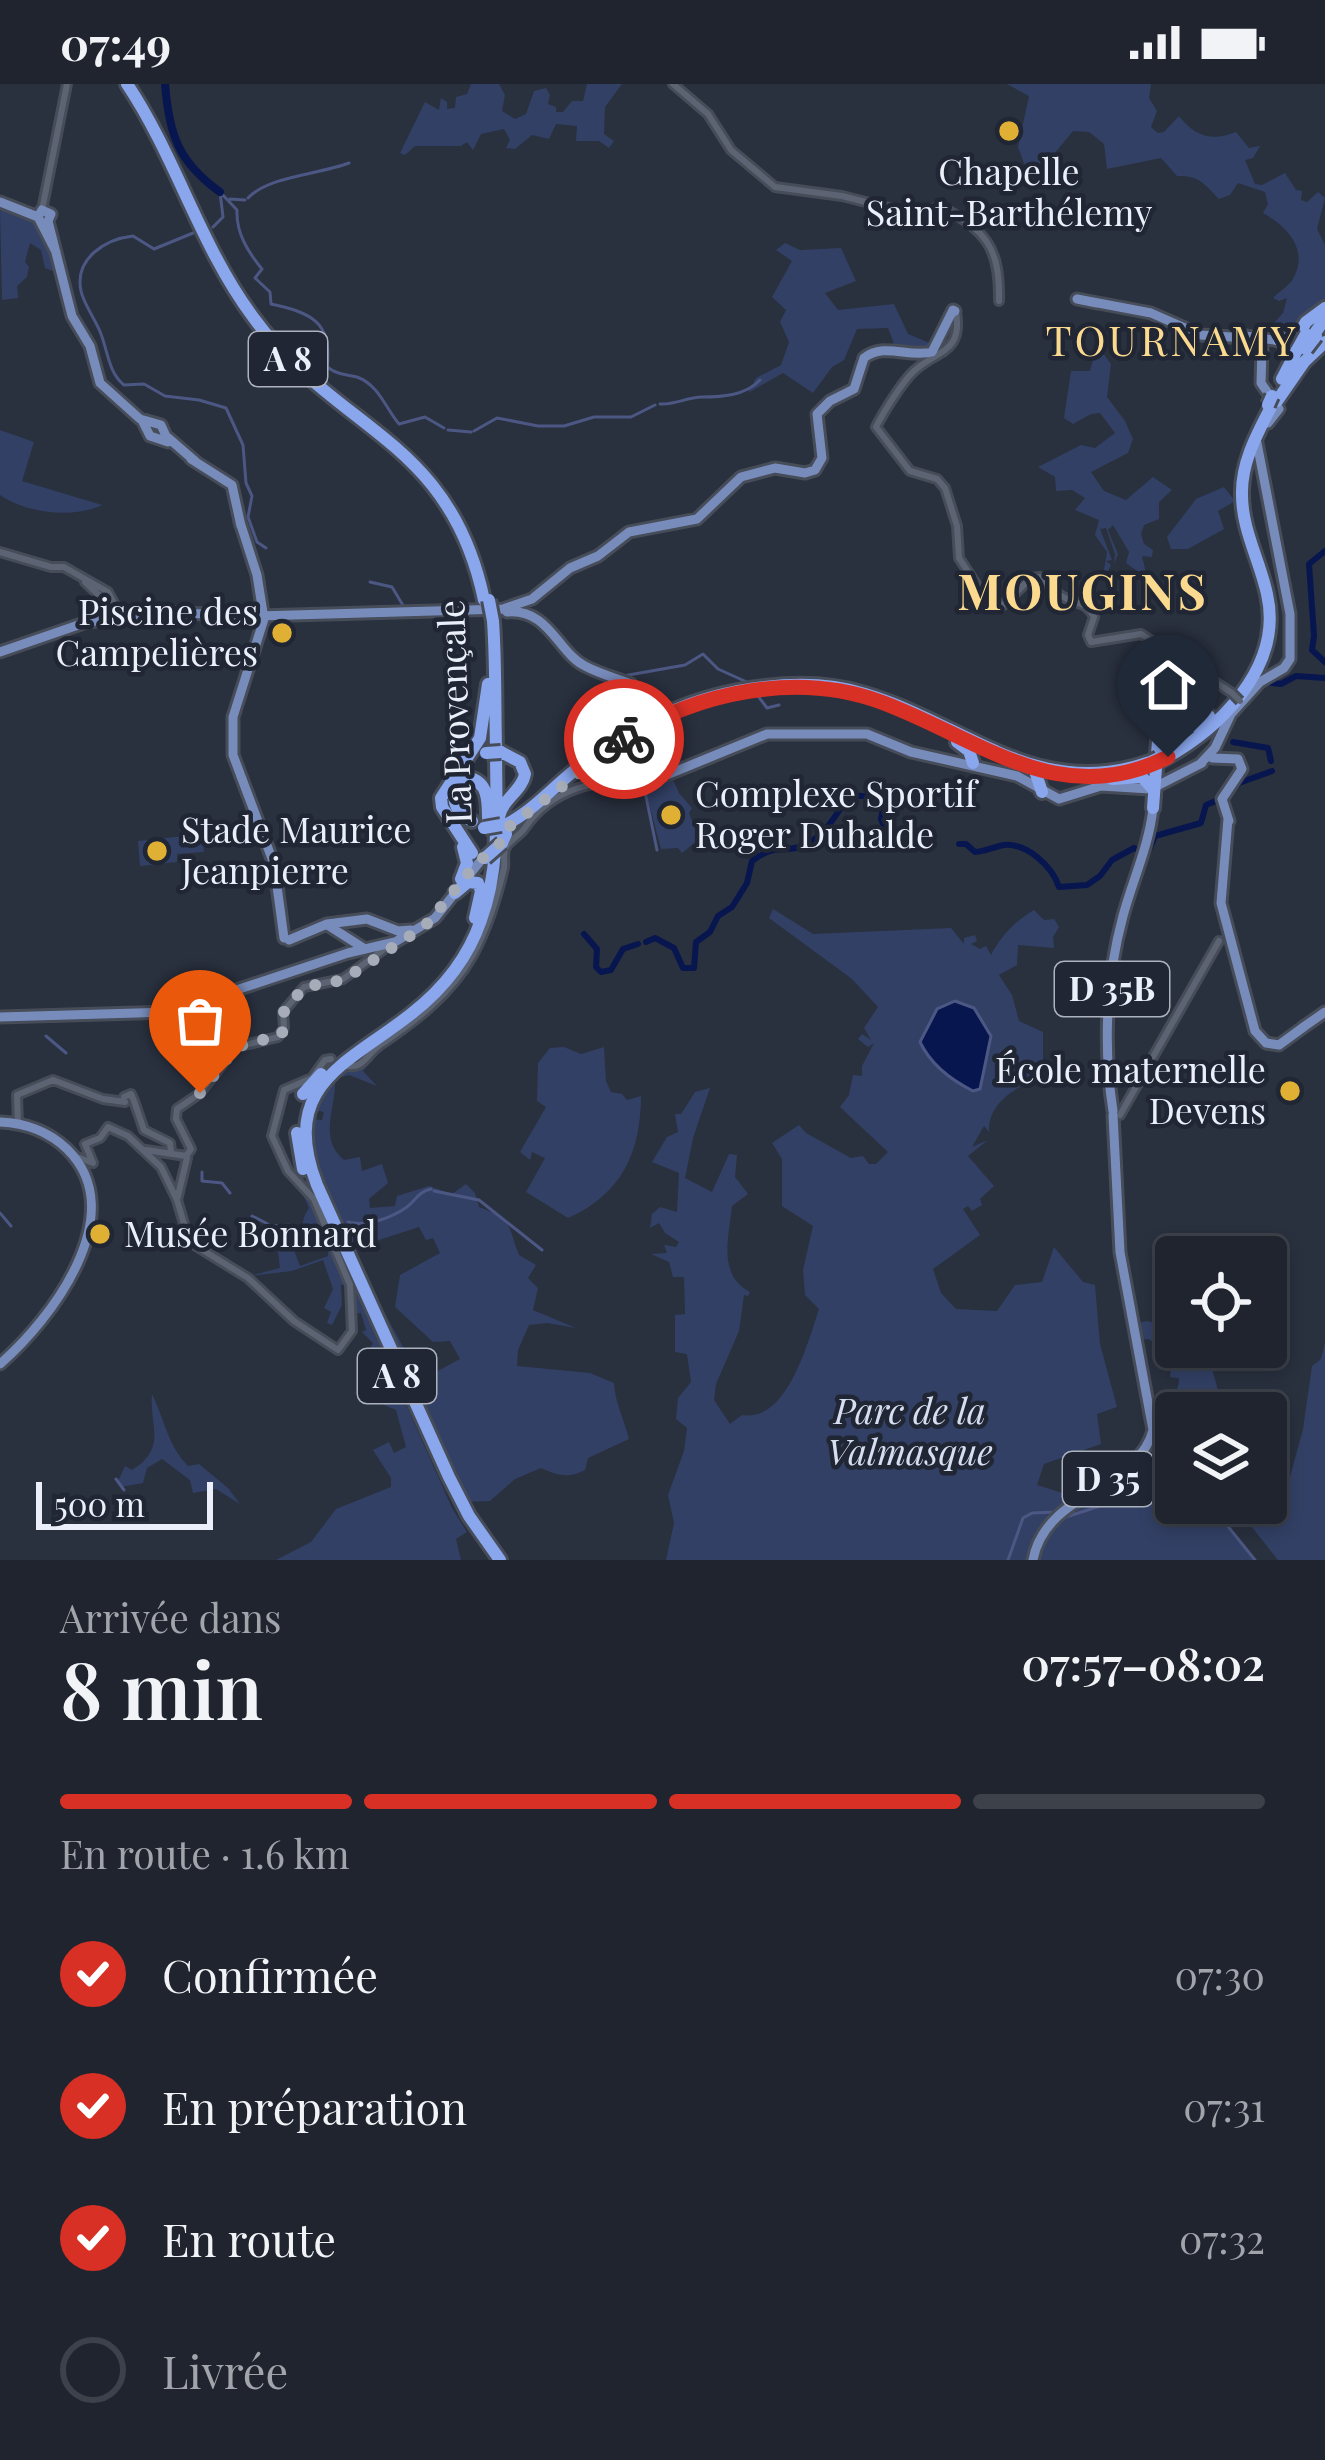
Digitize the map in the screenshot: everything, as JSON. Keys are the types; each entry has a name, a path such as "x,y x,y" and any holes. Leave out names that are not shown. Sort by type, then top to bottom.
{"highway":[{"name":"La Provençale","path":"130,84 252,307 298,361 399,440 432,474 466,528 494,610 494,751 482,917 457,966 422,1006 330,1073 312,1107 307,1142 317,1185 448,1478 497,1560"},
{"path":"1278,340 1298,336 1304,324 1317,333"},
{"path":"1153,808 1161,773 1196,747 1240,701 1263,659 1270,625 1267,595 1242,502 1244,471 1282,379 1317,333"},
{"path":"458,886 522,811 614,742 663,713 716,695 764,687 821,686 860,692 1020,763 1057,771 1114,771 1155,759 1208,724 1256,665 1265,635 1265,607 1240,520 1241,465 1273,402 1317,333"},
{"name":"La Provençale","path":"494,610 489,677 490,845 474,922 455,960 423,998 338,1060 316,1086 304,1117 303,1156 312,1186 446,1483 464,1519 497,1560"},
{"path":"1153,808 1162,724 1200,724 1256,665"},
{"path":"480,825 466,832 448,802 450,789 482,734 489,677"},
{"path":"494,751 441,790 438,802 465,850 490,845 575,774 635,732 711,700 768,690 822,689 878,701 1004,760 1059,774 1094,779 1142,777 1151,786 1153,808"},
{"path":"1059,774 1115,774 1155,759 1189,744 1240,701"},
{"path":"925,722 968,749 971,762"},
{"path":"968,739 1008,756 1028,755 1035,780"},
{"path":"445,810 447,789 469,761 494,751 520,762 525,776 502,806 490,845"},
{"path":"459,774 442,794 445,810 490,845"},
{"path":"468,778 478,780 484,788 490,845 480,825 461,814 454,801 457,786 468,778"},
{"path":"480,825 490,845"},
{"path":"458,886 479,884 474,922"},
{"path":"303,1094 338,1060"},
{"path":"297,1133 312,1186"}],"main road":[{"path":"0,201 44,213 72,316 89,346 98,378 111,395 147,423 150,436 161,434 232,485 265,619 232,717 232,734 238,775 277,884 287,939 331,926 371,942 411,930 458,886"},
{"path":"1082,300 1151,314 1196,335 1259,344 1309,342 1317,333"},
{"path":"494,610 532,599 565,571 598,556 625,534 697,519 744,475 776,468 815,470 822,458 817,414 854,389 864,358 879,350 932,352 955,314"},
{"path":"1259,344 1305,340 1317,333"},
{"path":"0,652 115,609 265,619 412,610 517,611 560,638 579,663 631,684 649,774 672,772 760,736 874,735 911,752 1035,780 1060,801 1095,788 1154,788 1217,753 1222,731 1240,701 1289,663 1292,634 1280,551 1256,446 1279,410 1261,383 1259,344"},
{"path":"1217,753 1238,758 1242,769 1222,799 1228,820 1221,897 1225,937 1253,1021 1263,1039 1274,1043 1325,1012"},
{"name":"D 35B","path":"1118,1112 1110,1037 1115,946 1153,808"},
{"path":"0,1015 169,1008 428,924 458,886"},
{"name":"D 35","path":"1034,1560 1051,1525 1149,1447 1155,1426 1122,1252 1115,1155 1118,1112"},
{"path":"0,1123 50,1136 74,1156 88,1184 92,1214 83,1253 54,1300 0,1364"}],"street":[{"path":"44,213 56,125 68,84"},
{"path":"673,84 708,114 730,150 776,187 839,195 917,214 940,206 969,222 998,260 999,302"},
{"path":"955,314 952,344 903,383 876,424 878,434 910,471 943,484 958,530 959,559 989,603 1005,604 1036,577 1063,596 1084,603 1094,615 1088,635 1091,642 1141,634 1240,701"},
{"path":"0,554 65,570 115,609"},
{"path":"74,1156 93,1163 86,1144 112,1127 146,1150 161,1167 196,1246 248,1278 294,1322 338,1350 352,1331 350,1285 314,1199 286,1167 272,1133 284,1090 310,1079 325,1060 361,1065 374,1049 411,1025 448,990 472,957 492,915 505,850 564,791 649,774"},
{"path":"490,845 524,826"},
{"name":"D 35","path":"1118,1112 1198,974 1225,937"},
{"path":"178,1200 189,1153 177,1122 178,1108 200,1093 236,1047 280,1036 284,1010 302,989 343,980 371,942"},
{"path":"18,1124 17,1095 56,1080 103,1100 122,1100 131,1094 145,1131 170,1142 171,1152"},
{"path":"146,1150 189,1153"}],"green space":[{"path":"471,84 499,84 505,95 502,111 515,119 526,114 534,91 546,88 548,104 563,112 572,101 583,101 587,84 622,84 605,107 604,134 614,141 609,148 599,141 576,141 577,126 556,124 549,139 532,135 515,149 506,148 510,140 504,129 481,134 473,150 467,142 415,146 405,155 400,153 425,102 439,110 441,98 447,109 455,108 456,97 467,94"},
{"path":"1007,84 1151,84 1149,98 1157,111 1151,127 1158,133 1179,116 1204,135 1236,132 1249,148 1260,146 1253,158 1245,160 1255,184 1285,173 1296,190 1302,191 1301,200 1307,202 1318,192 1325,198 1317,229 1325,245 1325,304 1289,335 1263,335 1283,313 1287,298 1273,298 1292,280 1299,256 1286,231 1263,213 1268,204 1265,192 1238,183 1230,195 1219,199 1197,179 1177,176 1161,158 1107,169 1104,144 1089,132 1073,131 1031,182 1018,147 1029,96"},
{"path":"0,208 41,229 58,273 45,268 41,250 30,243 27,277 17,286 18,298 2,300"},
{"path":"785,243 800,250 841,248 856,281 825,293 838,310 894,304 908,334 932,344 930,349 896,349 888,328 857,329 844,360 832,367 813,393 783,373 748,393 756,378 781,365 789,342 780,322 786,310 772,297 792,261 776,250"},
{"path":"1097,345 1111,364 1107,397 1133,439 1128,453 1091,472 1104,491 1126,500 1153,477 1172,490 1159,502 1159,519 1144,525 1141,534 1153,550 1152,557 1142,556 1146,573 1126,563 1129,552 1113,525 1108,530 1118,554 1114,564 1106,528 1100,529 1112,560 1106,561 1111,565 1104,570 1107,552 1095,535 1099,520 1075,510 1085,498 1072,490 1056,491 1055,477 1038,467 1081,445 1095,448 1115,433 1100,413 1073,424 1064,418 1071,371 1090,371"},
{"path":"0,430 34,442 22,481 102,505 78,512 50,512 0,495"},
{"path":"1224,487 1235,501 1218,511 1224,529 1188,549 1171,549 1167,537 1196,499"},
{"name":"Complexe Sportif Roger Duhalde","path":"671,775 692,808 689,813 699,839 682,853 678,848 661,849 644,784"},
{"name":"Stade Maurice Jeanpierre","path":"202,834 204,852 177,854 177,862 140,866 138,841"},
{"name":"Parc de la Valmasque","path":"773,909 813,934 951,928 964,944 964,938 975,935 977,941 971,944 980,949 986,946 991,955 1009,930 1034,910 1044,920 1054,919 1059,927 1054,948 1018,945 1017,965 999,975 1012,995 1019,1021 1043,1032 1043,1075 1006,1096 993,1112 989,1132 984,1126 972,1147 988,1140 968,1156 994,1186 980,1199 982,1205 972,1211 968,1206 963,1209 980,1235 933,1269 941,1293 956,1309 997,1311 1015,1285 1042,1282 1054,1247 1083,1282 1095,1285 1100,1344 1117,1407 1097,1414 1101,1444 1044,1464 1037,1485 1085,1500 1114,1486 1155,1451 1155,1524 1224,1524 1256,1560 666,1560 674,1523 668,1495 687,1428 676,1419 678,1398 691,1382 687,1354 675,1352 675,1315 685,1314 684,1277 673,1277 669,1262 651,1254 667,1253 664,1245 676,1247 679,1242 659,1223 650,1228 652,1214 660,1207 677,1212 679,1173 652,1162 667,1137 678,1132 675,1114 681,1114 695,1092 710,1088 685,1178 712,1192 729,1154 737,1155 735,1177 748,1194 732,1206 728,1254 733,1276 750,1292 744,1295 739,1331 714,1400 730,1424 742,1415 758,1414 783,1394 802,1359 819,1309 805,1295 803,1270 813,1226 782,1206 782,1159 772,1143 799,1125 851,1158 863,1156 869,1164 876,1164 888,1152 840,1107 849,1095 853,1075 862,1076 874,1043 868,1047 858,1039 862,1034 871,1040 864,1028 878,1007 852,979 769,918"},
{"path":"388,1043 363,1071 377,1086 349,1075 335,1079 330,1121 331,1142 344,1160 360,1157 362,1171 382,1164 388,1183 369,1199 370,1208 395,1206 397,1196 429,1186 452,1194 466,1184 479,1207 508,1225 519,1255 536,1265 528,1278 538,1288 533,1310 576,1328 529,1325 517,1366 590,1373 614,1383 629,1439 588,1458 585,1470 563,1475 541,1468 515,1479 490,1501 465,1502 425,1419 425,1404 416,1396 316,1175 310,1146 312,1119 322,1120 324,1112 315,1110 342,1066 359,1068","holes":["419,1227 426,1240 433,1238 440,1253 400,1275 395,1307 433,1342 450,1341 460,1359 421,1380 351,1251 354,1240 379,1240"]},
{"path":"564,1047 581,1054 604,1047 611,1092 627,1100 641,1096 637,1135 624,1169 602,1197 568,1218 526,1192 545,1158 532,1152 530,1160 520,1152 546,1107 537,1101 538,1063 550,1048"},
{"path":"300,1188 309,1194 348,1282 341,1285 342,1305 332,1325 327,1323 331,1312 324,1308 333,1289 323,1260 292,1271 249,1276 280,1268 278,1251 294,1250 300,1266 328,1256 328,1248 313,1247 304,1233 309,1208"},
{"path":"353,1285 467,1532 456,1539 461,1560 276,1560 311,1542 336,1509 391,1487 391,1478 373,1450 389,1442 394,1453 406,1447 396,1410 372,1400 373,1369 398,1407 382,1371 363,1361 373,1343 362,1332 366,1330 361,1313 352,1314"},
{"name":"Parc de la Valmasque","path":"1138,1323 1155,1323 1155,1343 1141,1340"},
{"path":"1325,1342 1325,1560 1278,1560 1251,1526 1238,1524 1287,1524 1287,1477 1303,1429 1312,1366 1321,1359"},
{"name":"Parc de la Valmasque","path":"1171,1368 1212,1368 1218,1392 1176,1392 1179,1378 1170,1377"},
{"path":"152,1394 181,1458 188,1466 199,1464 240,1504 216,1489 193,1493 190,1480 162,1459 147,1468 143,1483 121,1487 118,1481 125,1466 132,1470 143,1462 153,1444"}],"shaded area":[{"path":"955,1001 974,1008 991,1036 980,1089 973,1091 942,1071 920,1042 937,1009"}],"waterway":[{"path":"165,84 178,146 194,170 220,192"},
{"path":"248,198 281,180 349,163"},
{"path":"220,192 237,210 244,242 262,269 255,278 270,292 271,304 297,311 322,329 327,367 371,386 399,424 425,417 444,428"},
{"path":"213,227 223,217 220,192"},
{"path":"230,199 245,200"},
{"path":"198,231 154,249 133,236 112,241 87,260 81,291 112,369 124,385 144,384 165,396 226,408 243,445 246,483 252,496 248,517 257,542 266,548"},
{"path":"660,404 732,394 760,380"},
{"path":"474,431 497,418 564,426 594,417 631,417 655,405"},
{"path":"448,430 471,432"},
{"path":"1325,551 1309,564 1312,650 1325,662"},
{"path":"370,582 392,587 404,607"},
{"path":"623,676 685,665 703,654 718,669 749,683"},
{"path":"1265,682 1281,684 1296,676 1325,678"},
{"path":"758,696 767,708 779,705"},
{"path":"1233,742 1268,748 1271,761"},
{"path":"1233,790 1239,783 1272,771"},
{"path":"643,782 657,850"},
{"path":"646,942 655,938 674,948 683,968 694,968 696,942 732,907 747,883 752,861 772,850 809,843 850,795 885,798 881,819 886,831"},
{"path":"1148,852 1155,836 1201,823 1206,805 1218,800"},
{"path":"888,832 922,847"},
{"path":"959,844 975,852 1004,845 1021,848 1045,864 1059,887 1087,885 1112,860 1134,848 1141,851"},
{"path":"584,934 597,949 596,967 601,972 611,970 623,949 638,944"},
{"path":"46,1036 66,1053"},
{"path":"202,1172 202,1181 222,1183 230,1193"},
{"path":"348,1222 386,1218 431,1189"},
{"path":"434,1191 479,1200 542,1250"},
{"path":"0,1213 11,1226"},
{"path":"252,1216 272,1226 288,1225"},
{"path":"301,1230 313,1234"},
{"path":"116,1479 124,1490"},
{"path":"1066,1517 1134,1495 1155,1498"},
{"path":"1008,1560 1023,1518 1057,1512"},
{"path":"1226,1524 1255,1560"}],"way so far":[{"path":"200,1093 236,1047 281,1035 283,1013 302,989 343,980 425,926 477,863 504,840 510,826 624,739"}],"place":[{"name":"Chapelle Saint-Barthélemy","path":"1009,131"},
{"name":"Piscine des Campelières","path":"282,633"},
{"name":"Complexe Sportif Roger Duhalde","path":"671,815"},
{"name":"Stade Maurice Jeanpierre","path":"157,851"},
{"name":"École maternelle Devens","path":"1290,1091"},
{"name":"Musée Bonnard","path":"100,1234"}],"district":[{"name":"TOURNAMY","path":"1172,341"},
{"name":"MOUGINS","path":"1083,593"}],"route":[{"path":"624,739 697,704 754,692 812,688 885,704 998,758 1039,771 1115,774 1168,757"}]}
